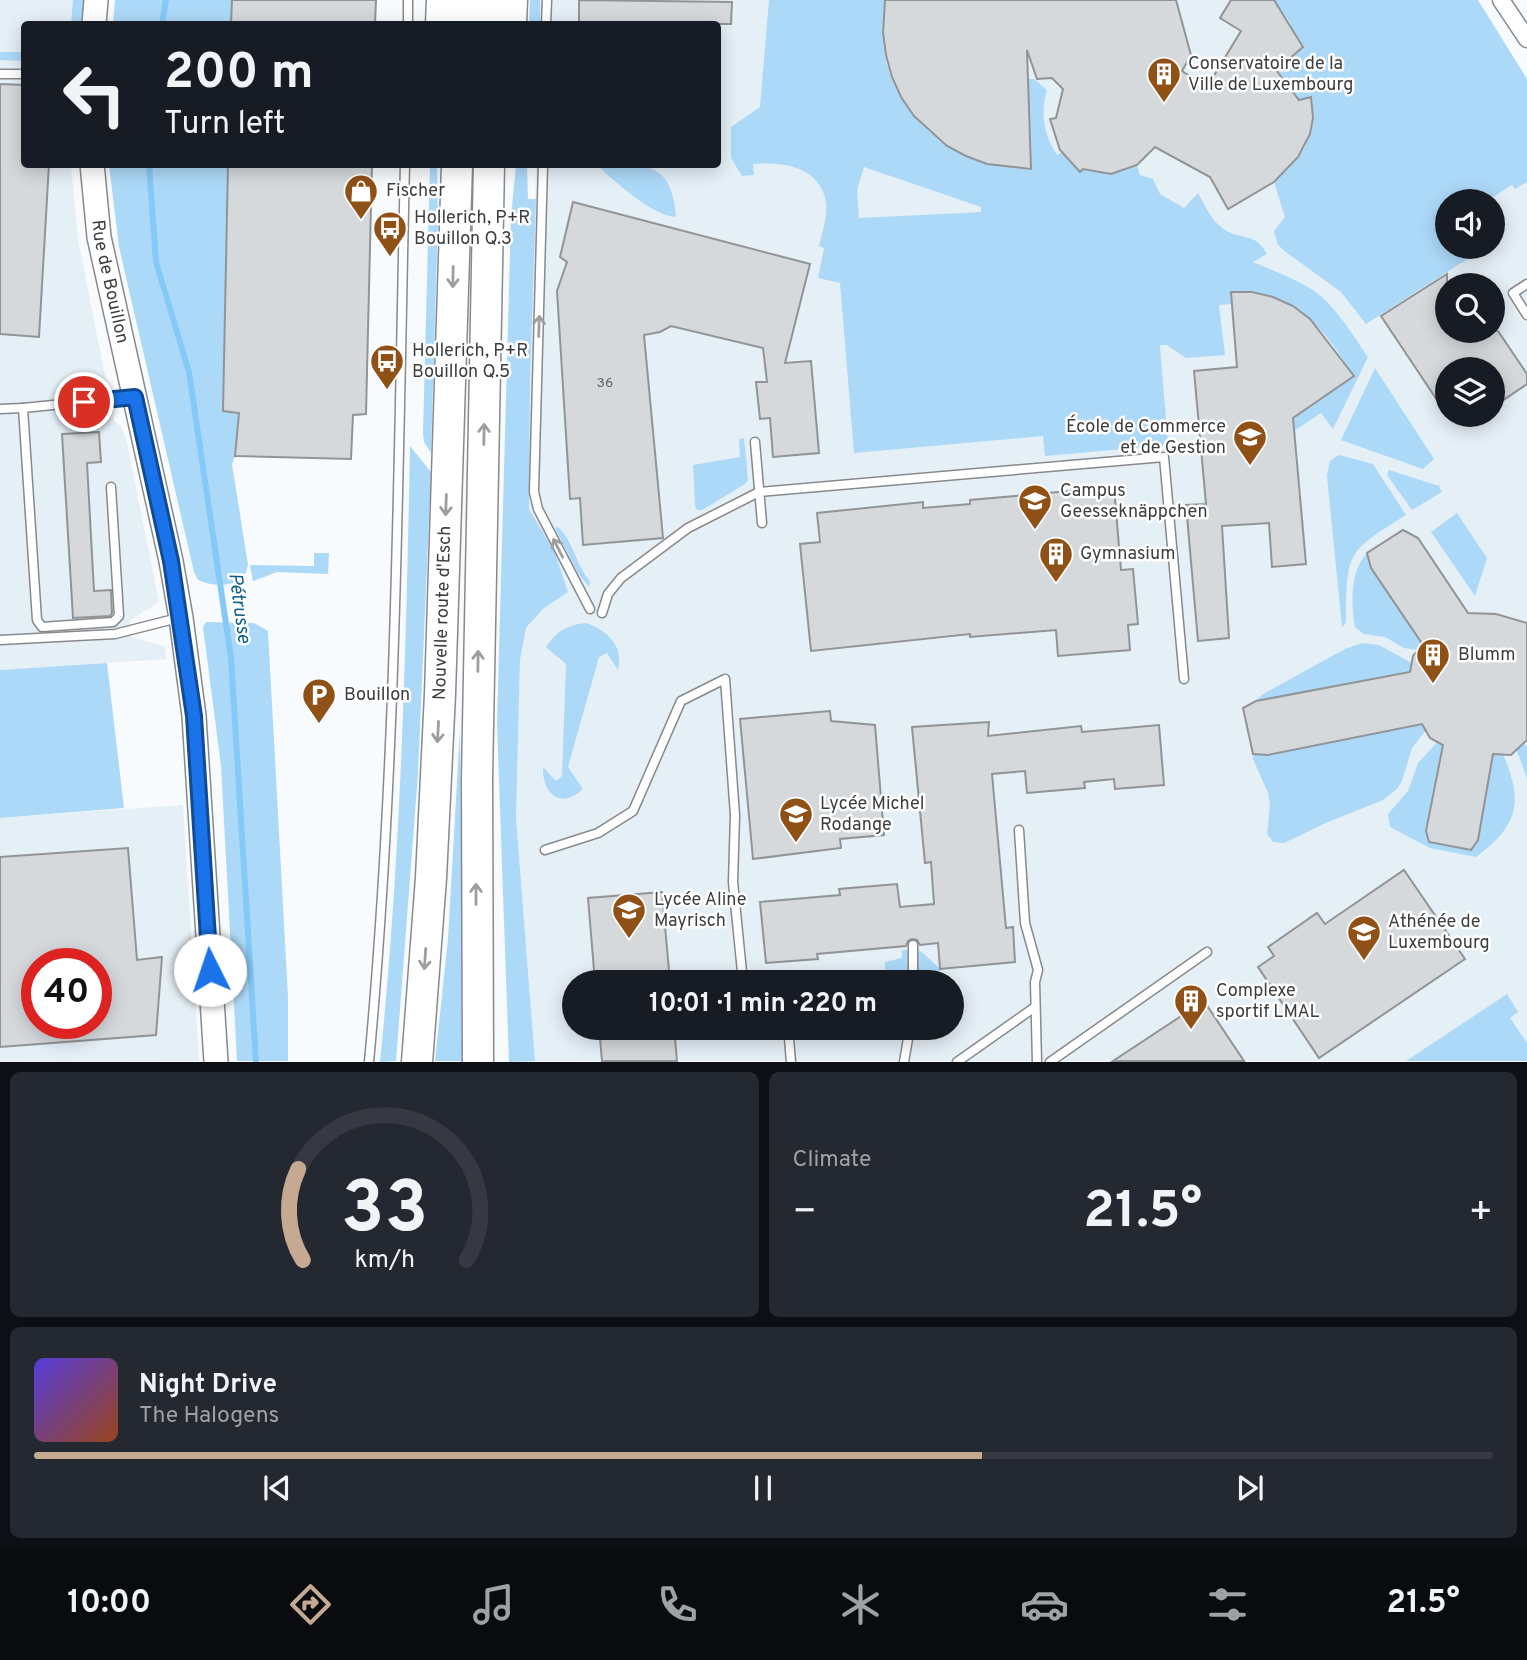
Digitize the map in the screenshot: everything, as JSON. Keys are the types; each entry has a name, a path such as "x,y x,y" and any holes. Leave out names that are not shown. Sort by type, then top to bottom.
{"highway":[{"path":"441,21 442,0"},
{"path":"463,0 463,21"},
{"path":"490,21 491,0"},
{"path":"512,0 512,21"},
{"path":"450,168 454,209"},
{"name":"Nouvelle route d'Esch","path":"417,1062 431,878 440,694 457,168"},
{"name":"Nouvelle route d'Esch","path":"479,1053 476,885 478,648 489,168"},
{"path":"489,218 496,168"}],"street":[{"path":"94,21 96,0"},
{"path":"1501,0 1527,39"},
{"name":"Rue de Bouillon","path":"92,168 99,237 181,618 194,716 216,1062"}],"lane":[{"path":"408,0 408,21"},
{"path":"546,21 547,0"},
{"path":"0,74 21,74"},
{"path":"369,1062 381,934 393,705 405,168"},
{"path":"543,168 534,492 538,509 590,609"},
{"path":"1527,284 1513,293 1527,315"},
{"path":"0,409 135,397"},
{"path":"23,408 37,621 42,627 113,622 119,616 111,487"},
{"path":"755,442 762,523"},
{"path":"602,613 608,594 627,574 688,528 759,492 1164,457 1184,679"},
{"path":"0,640 115,635 181,618"},
{"path":"545,850 598,833 633,811 681,701 725,679 735,815 733,882 742,970"},
{"path":"1019,830 1025,923 1038,970 1035,982 1037,1062"},
{"path":"912,970 913,945"},
{"path":"1050,1062 1207,952"},
{"path":"957,1062 1035,1007"},
{"path":"789,1040 791,1062"},
{"path":"904,1062 908,1040"}],"shaded area":[{"path":"0,0 88,0 85,21 21,21 21,168 71,168 78,239 114,421 121,427 126,438 159,602 129,621 130,637 165,646 166,659 0,670"},
{"path":"73,0 88,0 85,21 71,21"},
{"path":"115,0 232,0 231,21 113,21"},
{"path":"530,0 540,0 540,21 529,21"},
{"name":"Campus Geesseknäppchen","path":"540,0 1478,0 1527,79 1527,1061 535,1061 516,818 520,660 526,629 544,608 555,553 529,509 536,168 721,168 721,21 540,21"},
{"path":"769,0 885,0 883,34 888,66 899,94 917,119 939,139 967,155 997,165 1031,169 1027,79 1034,79 1047,90 1044,124 1057,155 1062,152 1080,171 1083,169 1111,174 1137,165 1140,175 1153,179 1160,194 1184,208 1198,193 1216,223 1226,231 1251,239 1262,247 1267,254 1253,262 1313,290 1343,321 1368,357 1333,429 1321,413 1294,431 1293,418 1353,376 1318,327 1304,315 1272,298 1253,293 1231,292 1232,304 1219,305 1225,355 1186,358 1167,345 1160,345 1168,445 1045,456 1043,436 854,453 840,283 818,278 824,248 819,246 826,213 822,190 808,174 776,164 753,164 754,175 742,176 731,158 731,127 760,107","holes":["864,167 981,207 981,212 859,218 857,190"]},
{"path":"1274,0 1478,0 1527,79 1527,182 1515,189 1512,185 1505,189 1435,189 1435,259 1467,259 1445,273 1435,273 1435,280 1366,324 1341,292 1278,245 1274,231 1285,217 1274,182 1303,150 1311,128 1310,97 1258,111 1269,68 1291,24"},
{"path":"0,52 21,52 21,61 0,60"},
{"path":"109,168 228,168 223,411 239,413 232,464 248,565 244,579 233,583 215,585 203,582 198,580 194,572 119,247"},
{"path":"430,168 437,168 431,453 424,442"},
{"path":"516,168 527,168 528,199 536,199 529,509 555,553 568,592 544,608 526,628 520,660 516,818 535,1061 509,1062 497,724 511,216"},
{"path":"600,168 653,170 669,185 676,217 656,211"},
{"path":"1375,368 1434,459 1423,469 1341,440"},
{"path":"744,438 748,480 702,510 697,510 693,465 740,457 739,439"},
{"path":"410,446 431,472 418,774 396,1061 380,1062 398,831"},
{"path":"1339,455 1373,464 1406,515 1372,537 1355,555 1350,565 1346,619 1342,627 1327,476 1330,461"},
{"path":"1389,470 1439,486 1442,492 1412,510 1387,475"},
{"path":"1457,513 1487,558 1475,596 1431,532"},
{"path":"558,527 590,581 589,587 578,573 555,528"},
{"path":"314,553 329,553 328,574 277,572 253,581 250,565 314,566"},
{"path":"1367,553 1371,568 1421,642 1417,650 1404,648 1385,637 1364,634 1355,627 1355,578 1361,560"},
{"path":"206,622 254,623 268,631 288,997 288,1061 237,1061 221,766 203,627"},
{"path":"586,623 601,630 612,640 618,653 618,670 607,653 599,657 568,767 583,789 575,795 560,798 549,791 543,767 556,781 562,776 566,664 546,647 563,630"},
{"path":"1362,643 1379,645 1423,669 1256,701 1263,694 1345,649"},
{"path":"107,663 124,808 0,818 0,670"},
{"path":"1423,724 1426,730 1412,748 1402,781 1397,789 1383,800 1284,843 1273,842 1267,834 1270,805 1268,793 1253,754 1268,755"},
{"path":"460,729 463,1061 435,1061 448,939"},
{"path":"1445,734 1426,831 1429,842 1478,840 1496,738 1511,775 1514,804 1511,818 1493,844 1476,857 1430,848 1390,827 1388,814 1408,791 1418,763"},
{"path":"1511,735 1527,746 1527,778"},
{"path":"183,805 199,1061 0,1062 0,818"},
{"path":"916,949 922,952 940,970 885,970 885,962 902,958 902,950"},
{"path":"1507,994 1518,1012 1510,1018 1527,1043 1527,1061 1406,1061"}],"building":[{"path":"232,0 376,0 375,21 231,21"},
{"path":"579,0 732,2 731,24 721,24 721,21 579,21"},
{"name":"Conservatoire de la Ville de Luxembourg","path":"885,0 1176,0 1191,55 1182,71 1207,87 1241,31 1220,18 1231,0 1274,0 1303,47 1276,70 1299,100 1311,97 1313,118 1310,134 1298,157 1274,182 1228,209 1210,177 1155,147 1137,165 1111,174 1083,169 1080,172 1060,150 1050,119 1056,118 1063,89 1052,78 1037,79 1027,50 1031,169 987,164 947,146 914,116 901,97 886,55 883,33"},
{"path":"0,84 21,85 21,168 49,168 39,337 0,334"},
{"path":"228,168 372,168 366,414 353,415 351,459 235,456 239,413 223,411"},
{"path":"573,202 810,264 785,363 811,361 819,453 773,457 770,418 760,419 756,382 767,382 763,348 671,326 660,332 644,335 663,538 583,545 580,498 570,499 557,291 567,262 560,257"},
{"path":"1435,282 1435,343 1505,341 1527,374 1527,384 1505,399 1505,357 1435,357 1435,397 1381,316"},
{"name":"École de Commerce et de Gestion","path":"1231,292 1252,292 1293,306 1310,319 1354,376 1293,418 1306,564 1272,567 1269,523 1222,526 1229,638 1198,641 1186,505 1206,504 1194,371 1237,367"},
{"path":"99,432 101,462 87,463 94,591 111,590 112,613 110,616 73,618 62,434"},
{"path":"1114,487 1121,570 1133,569 1138,624 1128,625 1130,650 1058,656 1056,630 970,637 970,634 811,651 800,544 820,542 817,513 923,502 923,508 970,504 970,500"},
{"name":"Blumm","path":"1403,530 1418,538 1468,613 1496,614 1527,623 1527,740 1511,755 1493,754 1478,840 1471,850 1429,842 1426,831 1443,745 1430,738 1422,724 1268,755 1253,754 1243,708 1256,701 1410,672 1413,656 1423,645 1371,568 1367,553"},
{"path":"830,711 831,721 875,725 884,835 840,839 841,848 753,859 740,719"},
{"name":"Lycée Michel Rodange","path":"989,722 988,736 1081,726 1082,732 1159,725 1164,785 1115,789 1114,779 1084,782 1085,788 1027,793 1025,771 992,774 1006,928 1013,927 1015,962 940,969 938,943 920,945 917,940 912,939 906,946 817,954 818,959 766,963 760,902 840,895 839,889 897,884 900,907 934,904 931,862 925,863 912,727"},
{"path":"128,848 137,960 162,957 156,1035 112,1038 112,948 21,948 21,1039 104,1039 0,1047 0,857"},
{"name":"Athénée de Luxembourg","path":"1404,870 1465,959 1319,1058 1258,967 1274,956 1268,947 1317,913 1325,924"},
{"name":"Lycée Aline Mayrisch","path":"662,892 669,970 594,970 588,898"},
{"name":"Complexe sportif LMAL","path":"1204,1001 1244,1061 1113,1061"},
{"path":"600,1040 675,1040 677,1061 602,1061"}],"waterway":[{"name":"Pétrusse","path":"162,21 166,0"},
{"name":"Pétrusse","path":"149,168 156,262 189,372 231,658 256,1062"}],"place":[{"name":"Conservatoire de la Ville de Luxembourg","path":"1164,104"},
{"name":"Fischer","path":"361,221"},
{"name":"Hollerich, P+R Bouillon Q.3","path":"390,258"},
{"name":"Hollerich, P+R Bouillon Q.5","path":"387,391"},
{"name":"École de Commerce et de Gestion","path":"1250,467"},
{"name":"Campus Geesseknäppchen","path":"1035,531"},
{"name":"Gymnasium","path":"1056,584"},
{"name":"Blumm","path":"1433,685"},
{"name":"Bouillon","path":"319,725"},
{"name":"Lycée Michel Rodange","path":"796,844"},
{"name":"Lycée Aline Mayrisch","path":"629,940"},
{"name":"Athénée de Luxembourg","path":"1364,962"},
{"name":"Complexe sportif LMAL","path":"1191,1031"}],"route":[{"path":"84,402 135,397 171,561 194,716 210,970"}]}
